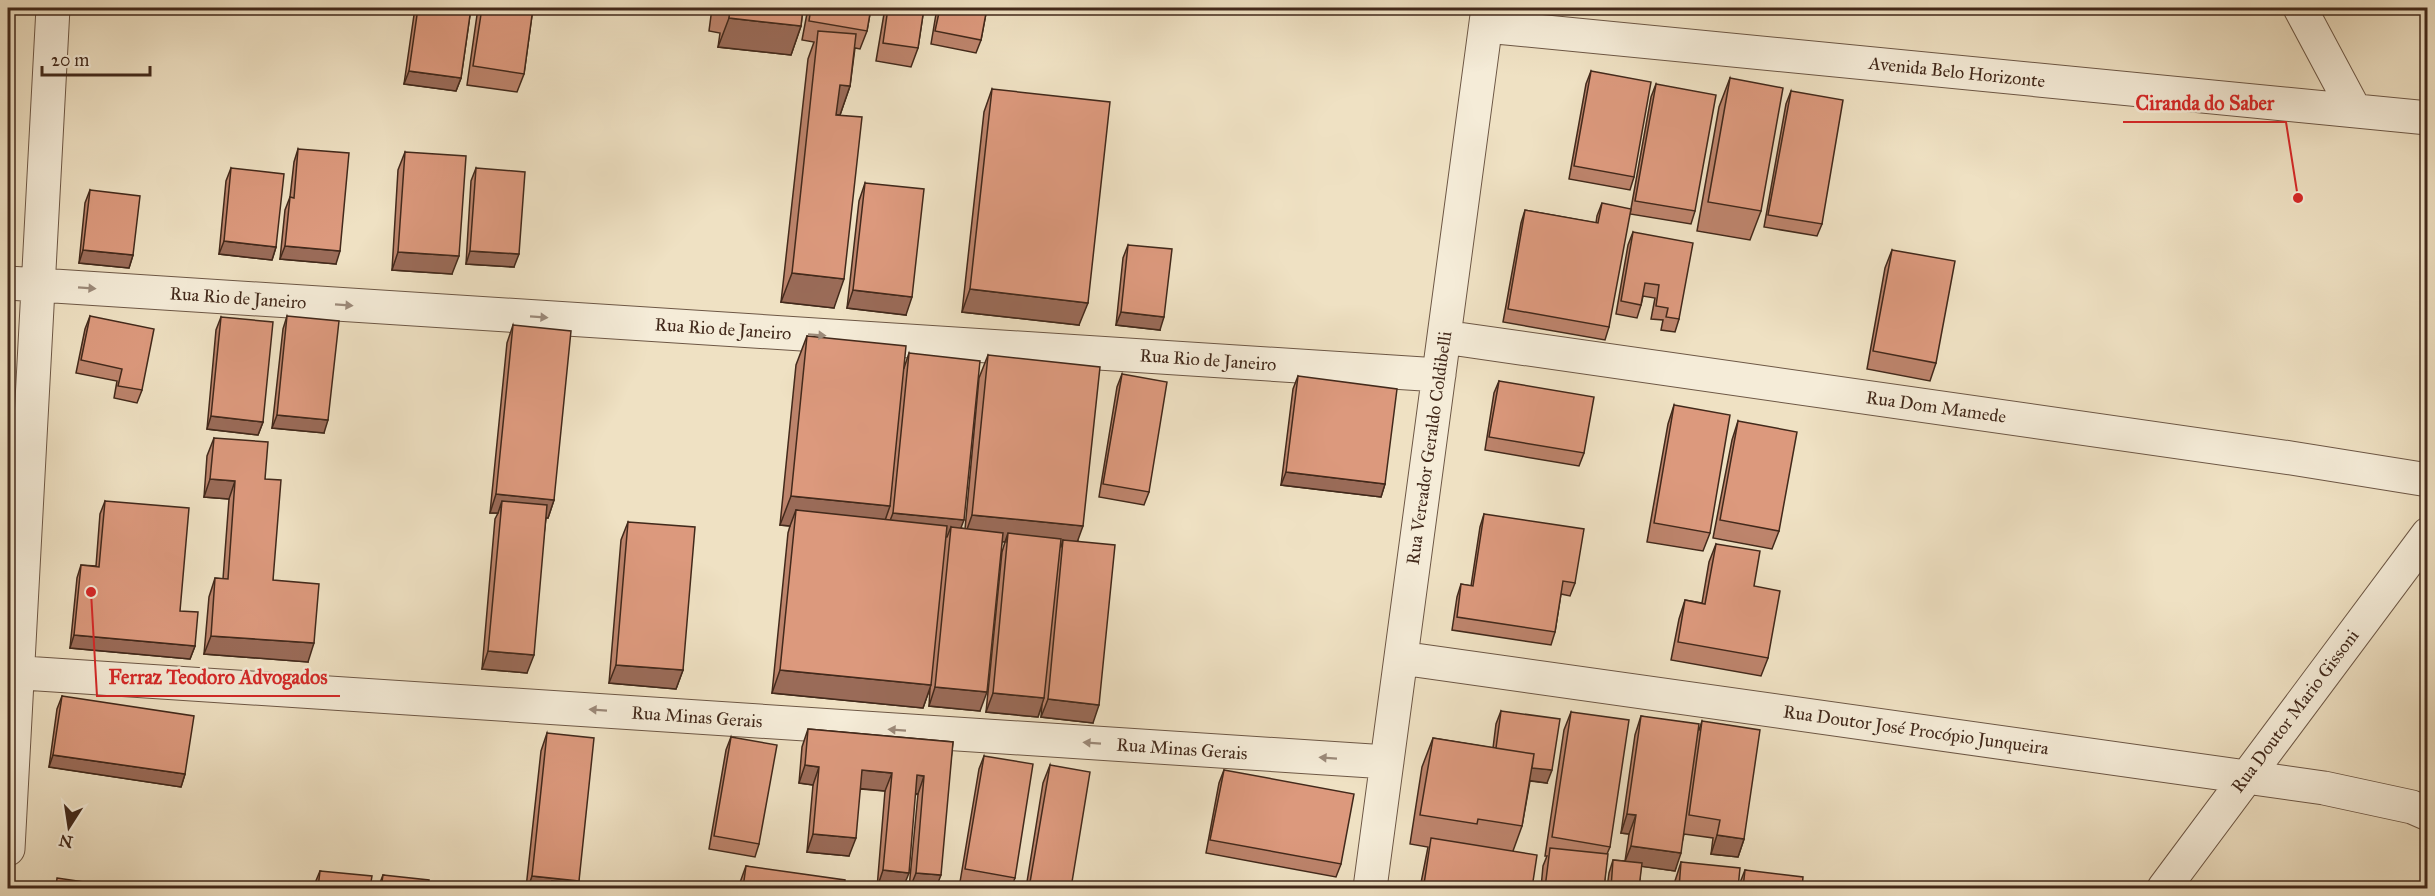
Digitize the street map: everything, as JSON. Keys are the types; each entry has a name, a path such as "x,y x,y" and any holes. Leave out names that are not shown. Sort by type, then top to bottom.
{"street":[{"path":"8,849 23,284 53,8"},
{"path":"2300,8 2355,111"},
{"name":"Avenida Belo Horizonte","path":"1487,16 2427,118"},
{"name":"Rua Vereador Geraldo Coldibelli","path":"1370,888 1487,16"},
{"name":"Rua Rio de Janeiro","path":"23,284 1439,375"},
{"name":"Rua Dom Mamede","path":"1444,337 2279,456 2427,480"},
{"name":"Rua Doutor Mario Gissoni","path":"2164,888 2427,534"},
{"name":"Rua Doutor José Procópio Junqueira","path":"1401,658 2247,776 2324,788 2412,807 2427,814"},
{"name":"Rua Minas Gerais","path":"12,672 1387,762"}],"building":[{"path":"418,8 471,8 461,78 409,71"},
{"path":"482,8 533,8 524,74 473,66"},
{"path":"730,8 803,8 801,26 729,18"},
{"path":"811,8 871,8 867,31 809,21"},
{"path":"888,8 924,8 918,48 883,43"},
{"path":"940,8 987,8 981,40 935,31"},
{"path":"818,31 856,34 850,86 840,85 836,115 862,117 844,279 792,273"},
{"path":"1591,71 1651,82 1634,177 1574,166"},
{"path":"1730,78 1783,88 1761,211 1708,202"},
{"path":"1656,84 1716,95 1695,211 1635,201"},
{"path":"992,89 1110,102 1088,303 970,289"},
{"path":"1791,91 1843,100 1822,224 1768,215"},
{"path":"298,149 349,153 340,251 285,246 290,197 294,198"},
{"path":"405,152 466,156 459,256 398,252"},
{"path":"231,168 284,174 276,247 224,241"},
{"path":"476,168 525,172 519,254 470,251"},
{"path":"865,183 924,189 912,297 853,290"},
{"path":"90,190 140,196 133,255 83,250"},
{"path":"1602,203 1631,209 1609,327 1508,309 1525,210 1598,223"},
{"path":"1633,232 1693,243 1679,319 1666,317 1668,308 1656,306 1659,285 1645,283 1641,305 1621,301"},
{"path":"1128,245 1172,249 1164,317 1121,312"},
{"path":"1892,250 1955,261 1936,363 1873,351"},
{"path":"90,316 154,329 142,390 118,386 122,369 81,360"},
{"path":"287,316 339,321 328,420 277,415"},
{"path":"221,317 273,322 263,422 211,416"},
{"path":"513,325 571,331 554,500 496,494"},
{"path":"807,336 906,346 890,506 791,496"},
{"path":"909,353 980,361 964,520 893,513"},
{"path":"988,355 1100,367 1083,526 972,515"},
{"path":"1122,374 1167,382 1149,492 1103,484"},
{"path":"1298,376 1397,389 1385,484 1286,472"},
{"path":"1499,381 1594,397 1584,453 1489,437"},
{"path":"1674,405 1730,415 1710,533 1654,523"},
{"path":"1738,421 1797,432 1779,531 1720,520"},
{"path":"214,438 268,442 265,479 281,480 273,580 319,584 314,643 211,636 215,578 228,579 235,481 210,479"},
{"path":"105,501 189,508 180,611 198,612 195,646 74,635 81,565 99,567"},
{"path":"502,501 547,505 534,655 488,651"},
{"path":"796,510 947,526 931,685 780,670"},
{"path":"1484,514 1584,529 1575,583 1563,581 1555,632 1457,617 1461,584 1473,586"},
{"path":"628,522 695,527 683,670 616,665"},
{"path":"951,527 1003,533 987,692 935,687"},
{"path":"1008,533 1061,539 1044,698 993,693"},
{"path":"1063,540 1115,545 1099,705 1048,699"},
{"path":"1716,544 1760,551 1754,586 1780,591 1768,658 1678,642 1685,600 1705,604"},
{"path":"62,696 194,716 185,774 53,755"},
{"path":"1501,711 1560,719 1552,770 1532,768 1534,754 1496,748"},
{"path":"1571,712 1629,720 1610,847 1552,837"},
{"path":"1641,716 1699,724 1681,853 1631,846 1636,815 1627,814"},
{"path":"1702,721 1760,730 1744,839 1717,835 1720,820 1689,815"},
{"path":"808,729 953,742 941,875 916,873 924,776 917,775 909,873 883,870 892,773 862,770 856,838 813,834 819,767 805,765"},
{"path":"547,733 594,738 579,881 532,876"},
{"path":"731,737 777,745 759,844 714,836"},
{"path":"1433,738 1534,754 1522,826 1478,819 1477,824 1420,815"},
{"path":"984,756 1033,764 1015,878 965,869"},
{"path":"1050,765 1090,772 1071,888 1029,888"},
{"path":"1224,770 1354,794 1341,864 1210,840"},
{"path":"1431,838 1537,855 1532,888 1452,888 1424,884"},
{"path":"1550,848 1608,854 1604,888 1545,888"},
{"path":"1613,860 1642,863 1639,888 1611,888"},
{"path":"1681,862 1740,868 1738,888 1679,888"},
{"path":"746,866 845,880 844,888 743,888"},
{"path":"1745,870 1803,877 1802,888 1743,888"},
{"path":"320,871 372,876 370,888 318,888"},
{"path":"383,875 429,880 428,888 381,888"},
{"path":"57,878 125,888 56,888"},
{"path":"552,881 612,886 612,888 552,888"},
{"path":"962,882 1003,888 961,888"},
{"path":"437,883 483,888 436,888"},
{"path":"1234,884 1255,888 1233,888"}],"place":[{"name":"Ciranda do Saber","path":"2298,198"},
{"name":"Ferraz Teodoro Advogados","path":"91,592"}]}
